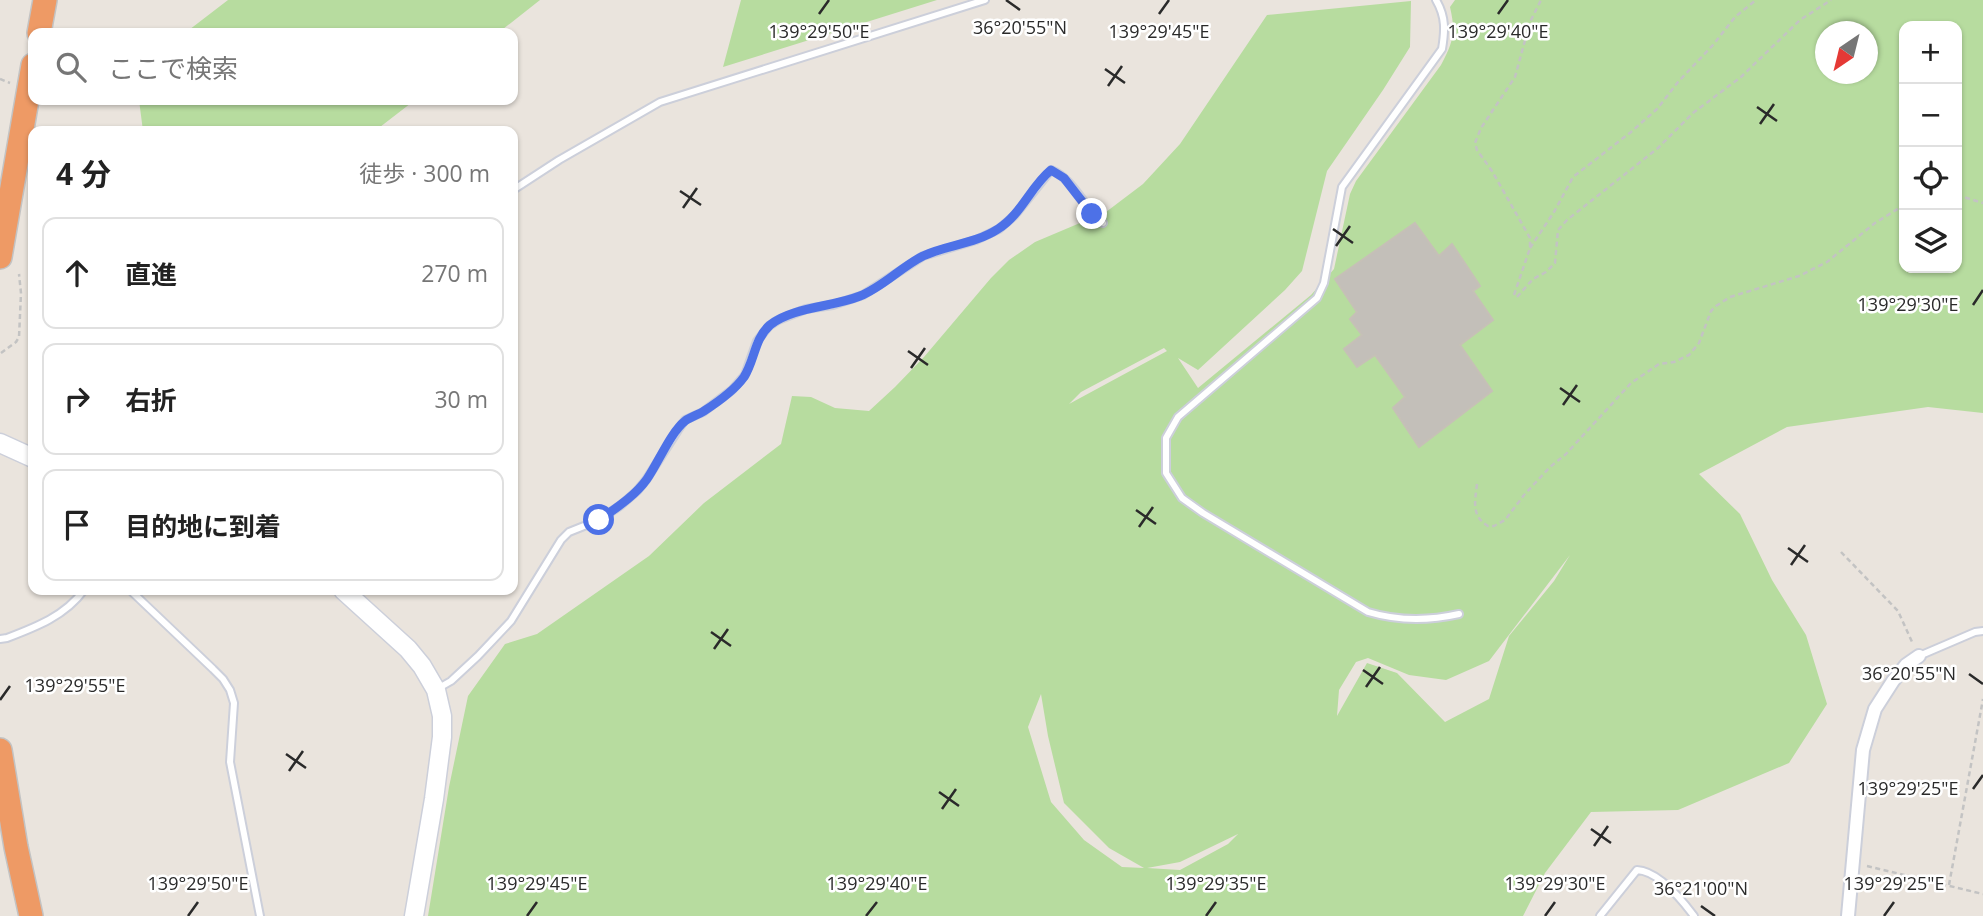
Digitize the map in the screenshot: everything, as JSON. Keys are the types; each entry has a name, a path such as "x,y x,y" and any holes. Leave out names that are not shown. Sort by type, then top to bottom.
{"highway":[{"path":"40,28 45,0"},
{"path":"0,257 28,94"},
{"path":"0,750 31,916"}],"street":[{"path":"0,443 28,456"},
{"path":"349,595 408,649 422,666 436,690 442,716 442,737 414,916"},
{"path":"1848,916 1863,750 1875,709 1906,665 1919,656"}],"lane":[{"path":"518,187 660,102 985,0"},
{"path":"1436,0 1444,22 1442,50 1342,187 1324,283 1317,298 1178,417 1166,438 1166,473 1182,498 1203,513 1368,612 1385,617 1416,619 1437,619 1459,614"},
{"path":"436,690 451,681 511,621 569,531 599,520 621,505 646,480 685,420 703,412 732,390 745,376 758,341 769,326 806,309 833,305 863,295 923,256 976,240 999,229 1051,170 1064,178 1092,214 1103,223"},
{"path":"0,639 46,622 67,609 80,595"},
{"path":"136,595 213,669 230,690 234,704 230,762 260,916"},
{"path":"1919,656 1983,631"},
{"path":"1600,916 1637,870 1643,870 1670,888 1694,916"}],"path":[{"path":"1541,0 1530,22 1515,77 1481,128 1475,143 1530,238 1530,248 1516,296 1555,263 1558,230 1567,220 1657,148 1693,113 1741,77 1800,20 1831,0"},
{"path":"1530,248 1573,177 1657,109 1735,17 1756,0"},
{"path":"1962,196 1983,202"},
{"path":"1477,484 1475,508 1478,518 1488,526 1499,524 1631,383 1659,364 1674,362 1689,355 1699,343 1711,311 1716,306 1730,298 1799,276 1827,262 1875,223 1899,208"},
{"path":"1,354 19,337 22,293 19,274"},
{"path":"1840,552 1898,611 1919,656"},
{"path":"1949,885 1983,699"},
{"path":"1853,863 1983,894"}],"green space":[{"path":"228,0 540,0 504,28 192,28"},
{"path":"741,0 937,0 723,67"},
{"path":"1455,0 1983,0 1983,413 1928,407 1787,427 1699,474 1740,514 1772,580 1806,635 1827,704 1789,763 1678,810 1591,812 1545,873 1523,916 428,916 449,787 468,696 505,644 537,634 649,556 704,503 781,444 792,396 811,397 835,408 869,411 924,357 1009,260 1035,242 1106,212 1143,184 1180,144 1267,15 1411,1 1410,47 1327,171 1302,271 1198,370 1178,358 1198,388 1311,295 1334,269 1350,194 1356,181 1441,65 1452,37 1450,7","holes":["1164,348 1167,351 1069,404 1081,392","1570,555 1554,581 1509,636 1489,699 1445,722 1397,673 1367,663 1337,716 1339,690 1356,662 1368,658 1409,675 1446,680 1489,661","1041,694 1064,803 1109,848 1144,868 1122,867 1084,840 1051,802 1028,727","1238,834 1228,844 1180,870 1147,868 1180,862"]},
{"path":"140,105 409,105 381,126 142,126"}],"building":[{"path":"1415,223 1439,256 1452,244 1480,286 1473,291 1493,320 1460,345 1492,391 1419,447 1393,408 1405,397 1375,355 1357,367 1344,349 1362,335 1350,319 1357,312 1335,279"}],"route":[{"path":"599,520 637,491 685,420 703,412 732,390 745,376 762,334 778,320 806,309 833,305 863,295 923,256 976,240 999,229 1051,170 1064,178 1092,214"}]}
